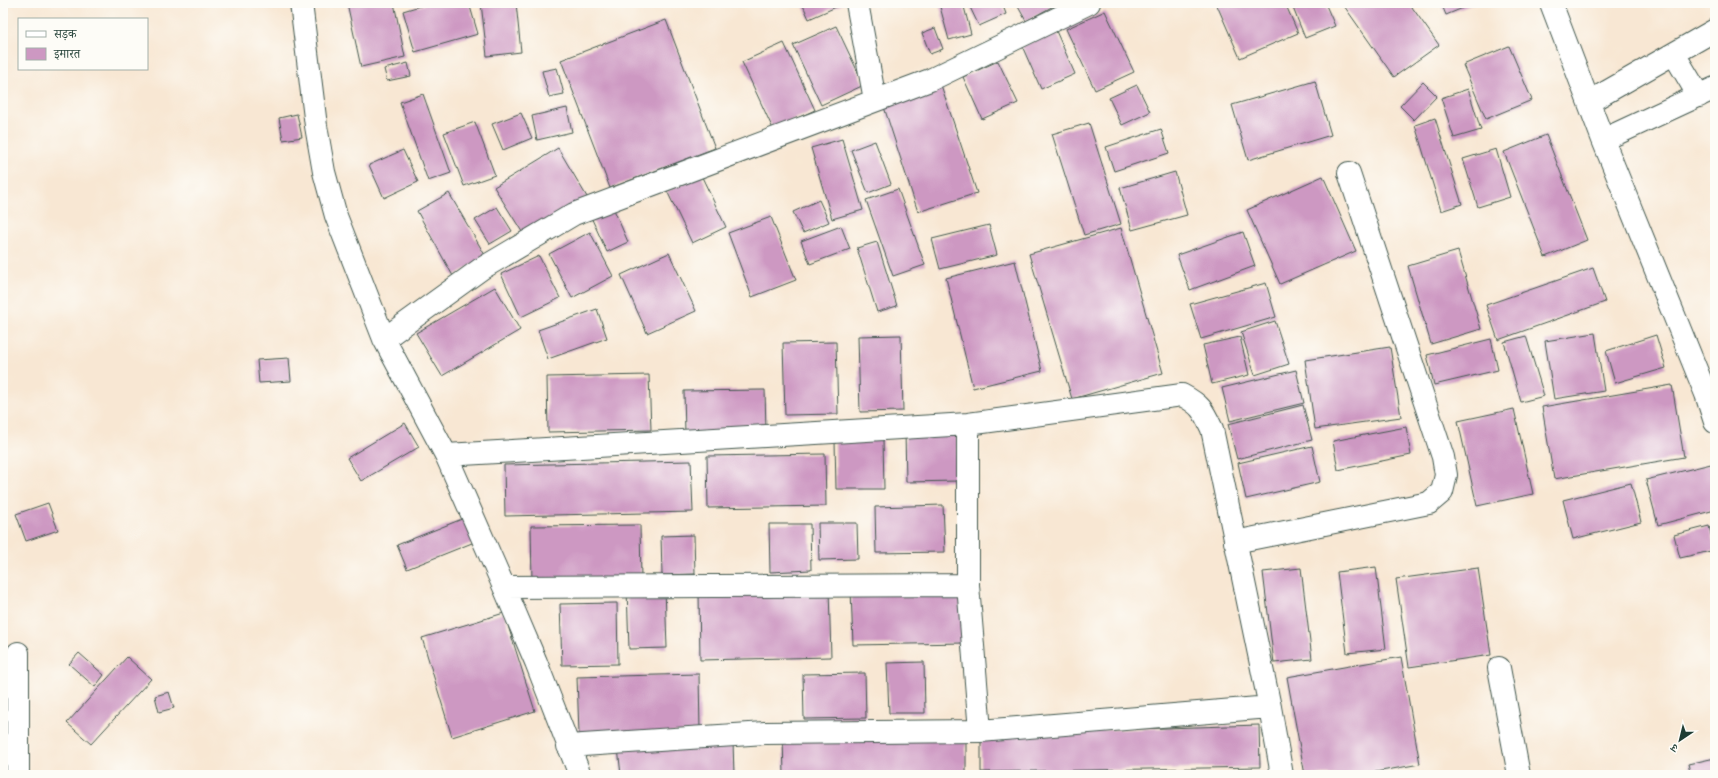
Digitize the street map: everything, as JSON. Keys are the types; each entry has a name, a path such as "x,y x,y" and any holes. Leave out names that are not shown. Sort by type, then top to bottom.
{"street":[{"path":"301,3 316,126 324,172 336,216 384,339 446,456 504,587 536,662 580,775"},
{"path":"857,3 875,100"},
{"path":"384,339 481,269 574,214 930,80 1089,3"},
{"path":"1551,3 1604,140 1710,393 1715,422"},
{"path":"1589,102 1715,30"},
{"path":"1604,140 1707,92 1674,54"},
{"path":"1235,542 1429,503 1442,492 1446,475 1443,457 1349,173"},
{"path":"446,456 968,424 1182,395 1197,403 1206,415 1212,429 1270,707 1282,775"},
{"path":"968,424 968,585 980,731"},
{"path":"504,587 968,585"},
{"path":"18,653 18,775"},
{"path":"1499,668 1519,775"},
{"path":"568,746 765,733 980,731 1270,707"}],"building":[{"path":"347,3 394,3 405,57 361,67"},
{"path":"430,3 469,3 478,34 415,52 403,11"},
{"path":"481,3 516,3 521,52 487,56"},
{"path":"802,3 845,3 809,19"},
{"path":"939,3 963,3 971,34 949,40"},
{"path":"968,3 1002,3 1006,14 979,26"},
{"path":"1016,3 1059,3 1026,21"},
{"path":"1216,3 1285,3 1298,33 1240,58"},
{"path":"1291,3 1325,3 1335,26 1305,38"},
{"path":"1342,3 1409,3 1439,45 1394,77"},
{"path":"1441,3 1475,3 1446,15"},
{"path":"1105,11 1134,72 1095,90 1066,29"},
{"path":"666,20 715,148 610,188 561,60"},
{"path":"836,26 864,85 821,105 793,45"},
{"path":"935,28 943,49 930,54 922,33"},
{"path":"1056,31 1075,74 1041,89 1022,46"},
{"path":"784,43 815,110 773,129 742,62"},
{"path":"1509,46 1532,100 1486,119 1463,65"},
{"path":"998,61 1018,103 982,119 963,77"},
{"path":"408,63 411,76 387,81 384,69"},
{"path":"557,68 564,94 549,97 542,71"},
{"path":"1315,81 1331,135 1248,160 1232,105"},
{"path":"1423,82 1437,96 1414,120 1400,106"},
{"path":"941,85 977,193 918,212 883,104"},
{"path":"1137,85 1150,112 1122,125 1109,98"},
{"path":"1468,89 1481,130 1454,138 1441,98"},
{"path":"423,94 451,173 428,181 400,102"},
{"path":"567,108 572,132 537,140 532,116"},
{"path":"521,113 532,138 503,150 492,124"},
{"path":"297,114 302,137 283,140 279,118"},
{"path":"1435,118 1462,204 1441,211 1415,125"},
{"path":"475,122 495,175 464,186 444,133"},
{"path":"1089,123 1121,224 1084,235 1052,134"},
{"path":"1161,129 1169,153 1114,171 1106,147"},
{"path":"1546,135 1587,240 1545,257 1504,152"},
{"path":"842,139 863,210 832,219 811,148"},
{"path":"875,141 891,184 868,193 851,150"},
{"path":"558,148 587,197 524,235 494,187"},
{"path":"1496,149 1510,197 1478,207 1463,159"},
{"path":"403,150 418,182 384,198 369,165"},
{"path":"1175,172 1187,215 1132,230 1120,188"},
{"path":"701,175 726,227 692,243 667,191"},
{"path":"1323,176 1356,251 1280,284 1247,210"},
{"path":"898,189 925,265 893,276 866,200"},
{"path":"449,193 486,257 453,276 417,211"},
{"path":"819,200 829,222 803,233 793,212"},
{"path":"612,205 628,242 607,252 590,215"},
{"path":"497,207 512,231 490,244 475,220"},
{"path":"771,217 796,280 752,297 728,233"},
{"path":"989,225 997,255 940,269 932,239"},
{"path":"841,226 850,249 810,264 801,241"},
{"path":"1121,228 1163,373 1072,399 1029,254"},
{"path":"590,232 613,276 572,298 549,254"},
{"path":"1243,232 1255,266 1190,290 1177,255"},
{"path":"877,242 897,306 877,312 857,248"},
{"path":"1458,251 1481,329 1431,344 1408,266"},
{"path":"669,253 696,311 647,333 621,275"},
{"path":"539,256 560,298 521,317 501,274"},
{"path":"1015,261 1042,371 973,388 946,278"},
{"path":"1593,268 1605,302 1498,340 1486,305"},
{"path":"1266,283 1276,317 1201,339 1190,304"},
{"path":"495,287 520,330 442,376 416,333"},
{"path":"597,309 607,338 548,359 538,330"},
{"path":"1275,321 1289,364 1255,375 1241,332"},
{"path":"1595,333 1604,391 1554,399 1545,341"},
{"path":"901,335 903,411 860,412 858,336"},
{"path":"1656,335 1666,368 1615,383 1606,351"},
{"path":"1526,336 1544,396 1521,402 1504,342"},
{"path":"1240,337 1249,375 1212,384 1203,345"},
{"path":"1491,339 1498,370 1434,385 1427,355"},
{"path":"836,342 838,414 785,415 783,343"},
{"path":"1390,347 1401,417 1315,429 1305,360"},
{"path":"289,358 291,381 259,383 257,360"},
{"path":"1296,370 1304,403 1230,421 1222,388"},
{"path":"649,375 651,430 548,432 547,377"},
{"path":"1672,385 1684,457 1554,479 1542,407"},
{"path":"765,390 766,432 685,434 684,391"},
{"path":"1303,405 1312,440 1237,459 1228,424"},
{"path":"1514,409 1533,494 1477,506 1458,421"},
{"path":"405,423 419,447 361,481 347,458"},
{"path":"1406,427 1411,455 1338,470 1333,441"},
{"path":"957,431 958,481 906,482 905,432"},
{"path":"883,439 884,489 836,489 835,440"},
{"path":"1312,446 1320,482 1246,499 1238,463"},
{"path":"825,454 826,506 708,508 707,456"},
{"path":"691,461 693,512 505,516 504,465"},
{"path":"1715,463 1715,510 1658,525 1646,480"},
{"path":"1631,483 1641,522 1573,539 1563,500"},
{"path":"48,503 58,530 26,541 16,514"},
{"path":"943,505 945,552 876,553 875,507"},
{"path":"472,515 482,539 407,569 397,545"},
{"path":"818,523 857,523 858,559 819,560"},
{"path":"769,524 810,524 811,570 770,572"},
{"path":"640,525 641,580 532,582 531,526"},
{"path":"1709,526 1715,550 1680,558 1674,535"},
{"path":"694,535 695,574 662,575 661,536"},
{"path":"1376,567 1386,649 1347,653 1337,572"},
{"path":"1301,568 1312,659 1274,663 1263,572"},
{"path":"1478,568 1491,655 1409,667 1396,579"},
{"path":"963,587 964,643 853,645 851,589"},
{"path":"665,588 667,648 629,649 627,589"},
{"path":"829,589 831,657 700,660 699,592"},
{"path":"617,603 618,664 562,665 560,604"},
{"path":"504,613 535,711 452,737 422,638"},
{"path":"79,653 104,675 95,687 69,664"},
{"path":"127,657 151,679 91,744 67,723"},
{"path":"1401,657 1420,764 1359,775 1305,775 1287,677"},
{"path":"924,662 925,713 889,713 887,663"},
{"path":"865,673 866,718 804,719 803,674"},
{"path":"699,674 700,732 579,734 577,677"},
{"path":"169,692 174,708 159,712 155,696"},
{"path":"1259,725 1260,767 981,772 981,734"},
{"path":"966,734 966,775 784,775 783,736"},
{"path":"733,742 734,775 621,775 618,748"},
{"path":"1715,758 1715,775 1691,775 1688,764"}]}
